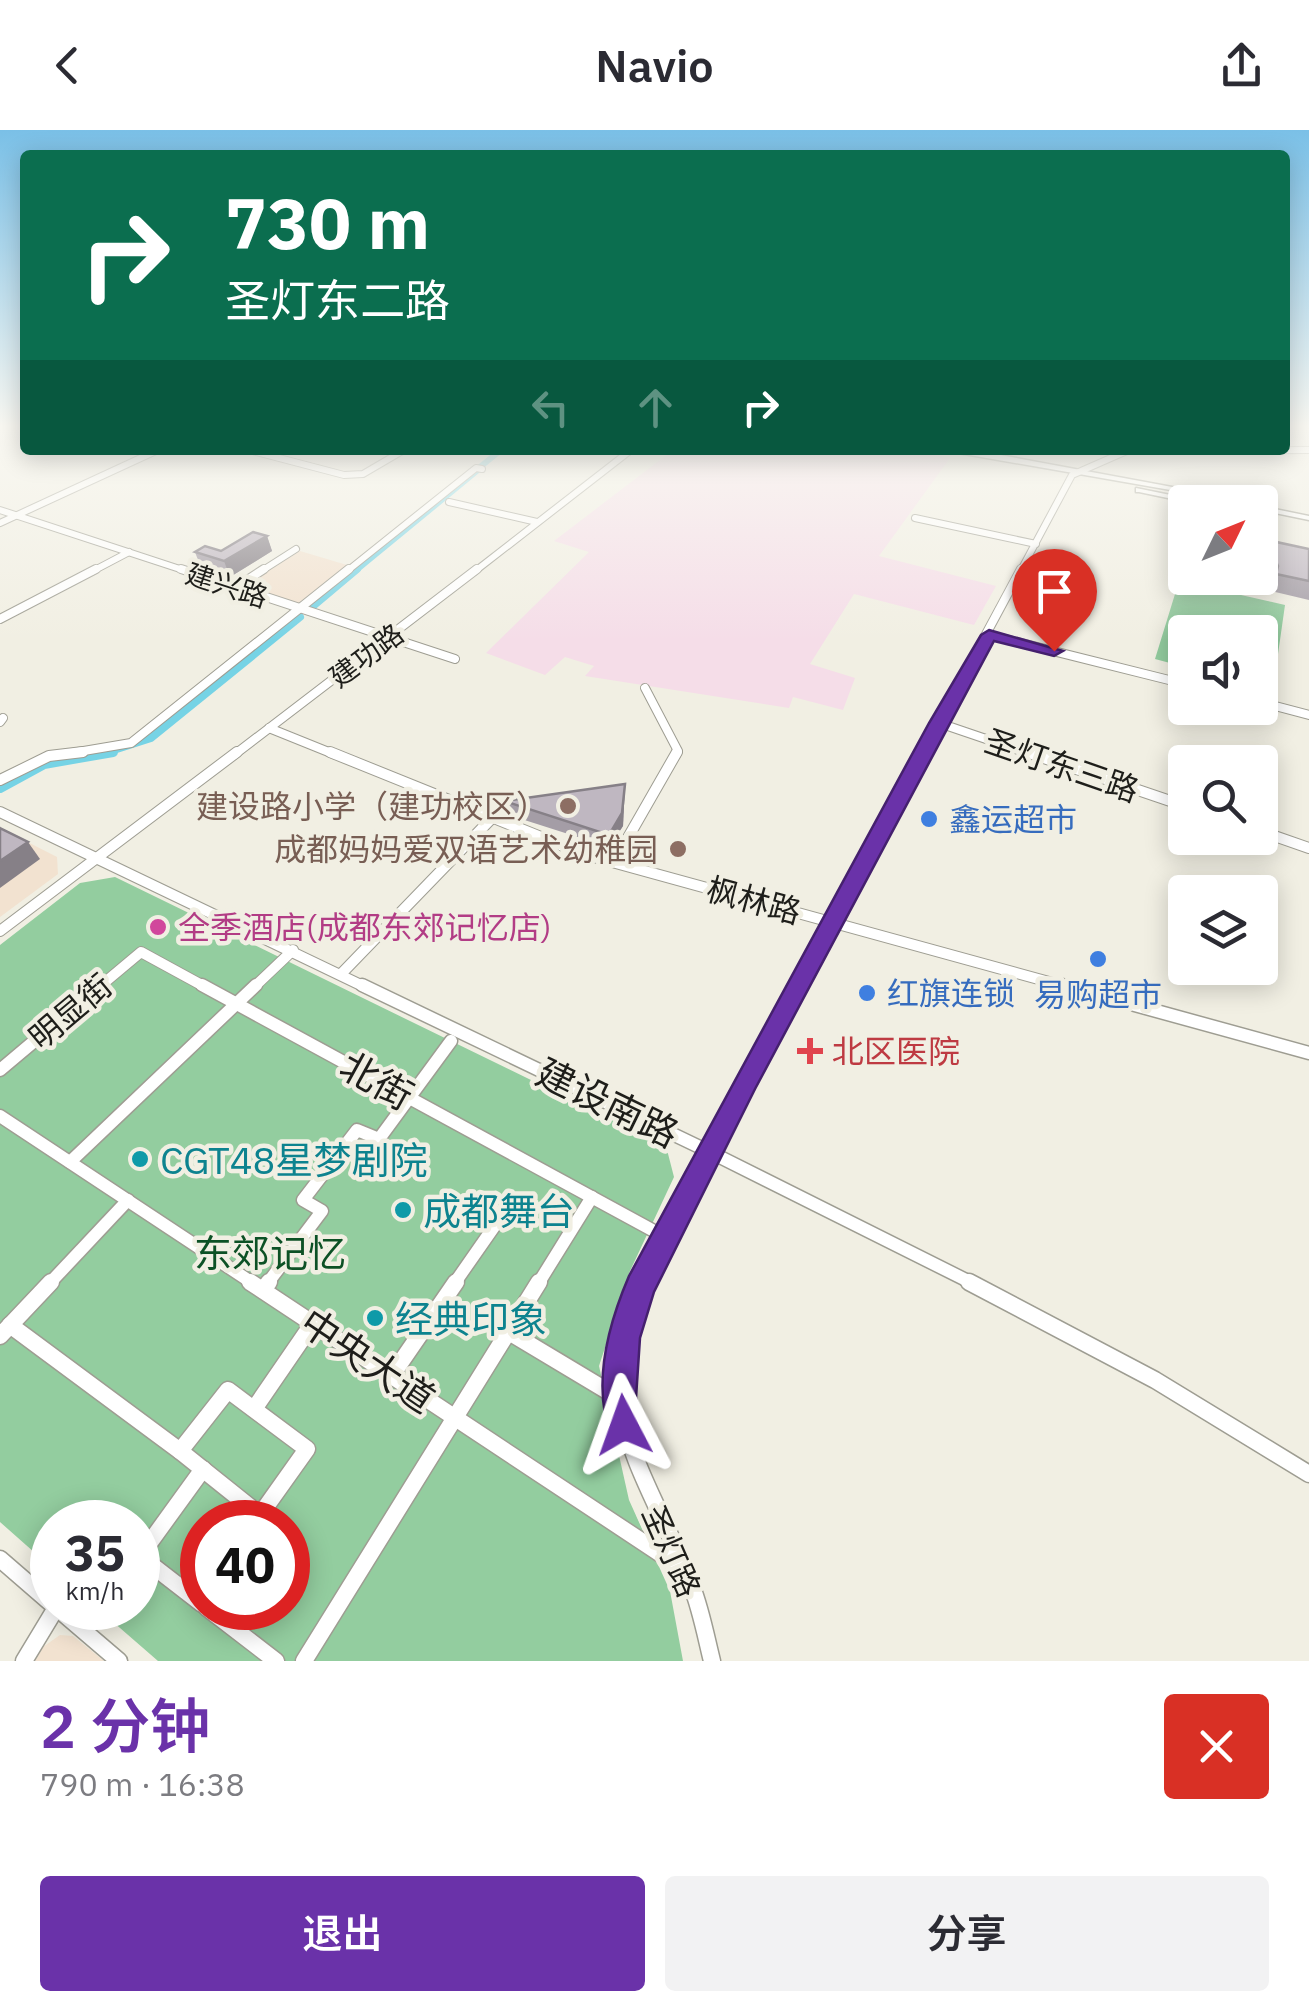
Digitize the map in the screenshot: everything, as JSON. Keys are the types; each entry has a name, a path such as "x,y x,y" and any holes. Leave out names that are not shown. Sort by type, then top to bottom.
{"main road":[{"path":"1278,514 1309,520"}],"street":[{"path":"0,523 53,498"},
{"path":"0,780 48,756 112,750 131,744 438,498"},
{"name":"建功路","path":"0,930 390,638 567,498"},
{"name":"圣灯路","path":"712,1661 686,1570 654,1511 630,1452 619,1398 624,1338 640,1288 710,1152 1061,498"},
{"path":"449,502 537,522"},
{"name":"建兴路","path":"0,510 455,659"},
{"path":"915,518 1036,544"},
{"path":"235,588 296,549"},
{"path":"0,620 129,552"},
{"path":"989,635 1168,680"},
{"path":"614,862 678,751 646,688"},
{"path":"1278,707 1309,715"},
{"name":"圣灯东三路","path":"939,723 1168,800"},
{"name":"枫林路","path":"269,728 491,819 614,862 1309,1052"},
{"name":"建设南路","path":"0,812 710,1152 1156,1380 1309,1474"},
{"path":"342,973 491,819"},
{"path":"1278,838 1309,848"},
{"path":"70,1162 294,950"},
{"name":"北街","path":"141,952 666,1237"},
{"name":"明显街","path":"0,1070 141,952"},
{"path":"264,1290 322,1211 303,1200 357,1130 379,1139 451,1042"},
{"name":"中央大道","path":"0,1116 686,1570"},
{"path":"304,1661 592,1197"},
{"path":"128,1200 5,1331 180,1452 260,1515 307,1449 228,1390 180,1452"},
{"path":"392,1375 498,1221"},
{"path":"254,1410 313,1323"},
{"path":"509,1332 619,1398"},
{"path":"181,1500 203,1470"},
{"path":"180,1501 140,1556 180,1587"},
{"path":"0,1559 30,1585"},
{"path":"24,1661 41,1630"},
{"path":"82,1630 118,1661"},
{"path":"235,1630 276,1661"}],"shaded area":[{"path":"610,498 921,498 879,556 996,586 974,625 854,594 810,664 855,678 843,710 793,697 789,708 585,676 594,666 565,657 545,675 486,653 589,552 554,541"},
{"path":"300,551 347,565 296,605 244,586"},
{"path":"0,828 57,857 58,874 0,917"},
{"path":"60,1635 73,1636 104,1661 35,1661 43,1647"}],"green space":[{"path":"1175,595 1241,595 1285,605 1278,654 1278,615 1169,615"},
{"path":"1168,617 1168,662 1155,659"},
{"name":"东郊记忆","path":"115,877 666,1146 674,1177 630,1271 599,1366 629,1500 670,1591 683,1661 158,1661 122,1630 160,1630 160,1500 30,1500 30,1549 0,1522 0,945 80,883"}],"building":[{"path":"253,532 267,536 224,561 195,552 205,546 221,551"},
{"path":"1278,542 1309,549 1309,581 1278,574"},
{"path":"625,784 622,813 609,835 504,801"},
{"path":"0,828 28,842 0,861"}],"waterway":[{"path":"354,572 443,498"},
{"path":"313,606 357,569"},
{"path":"101,754 151,738 300,617"},
{"path":"101,754 113,752"},
{"path":"0,788 44,764 101,754"}],"place":[{"name":"建设路小学（建功校区）","path":"568,806"},
{"name":"鑫运超市","path":"929,819"},
{"name":"成都妈妈爱双语艺术幼稚园","path":"678,849"},
{"name":"全季酒店(成都东郊记忆店)","path":"158,927"},
{"name":"易购超市","path":"1098,959"},
{"name":"红旗连锁","path":"867,993"},
{"name":"北区医院","path":"810,1051"},
{"name":"CGT48星梦剧院","path":"140,1159"},
{"name":"成都舞台","path":"403,1210"},
{"name":"经典印象","path":"375,1318"}],"route":[{"path":"624,1425 619,1398 624,1338 640,1288 746,1081 939,723 989,635 1054,651"}]}
